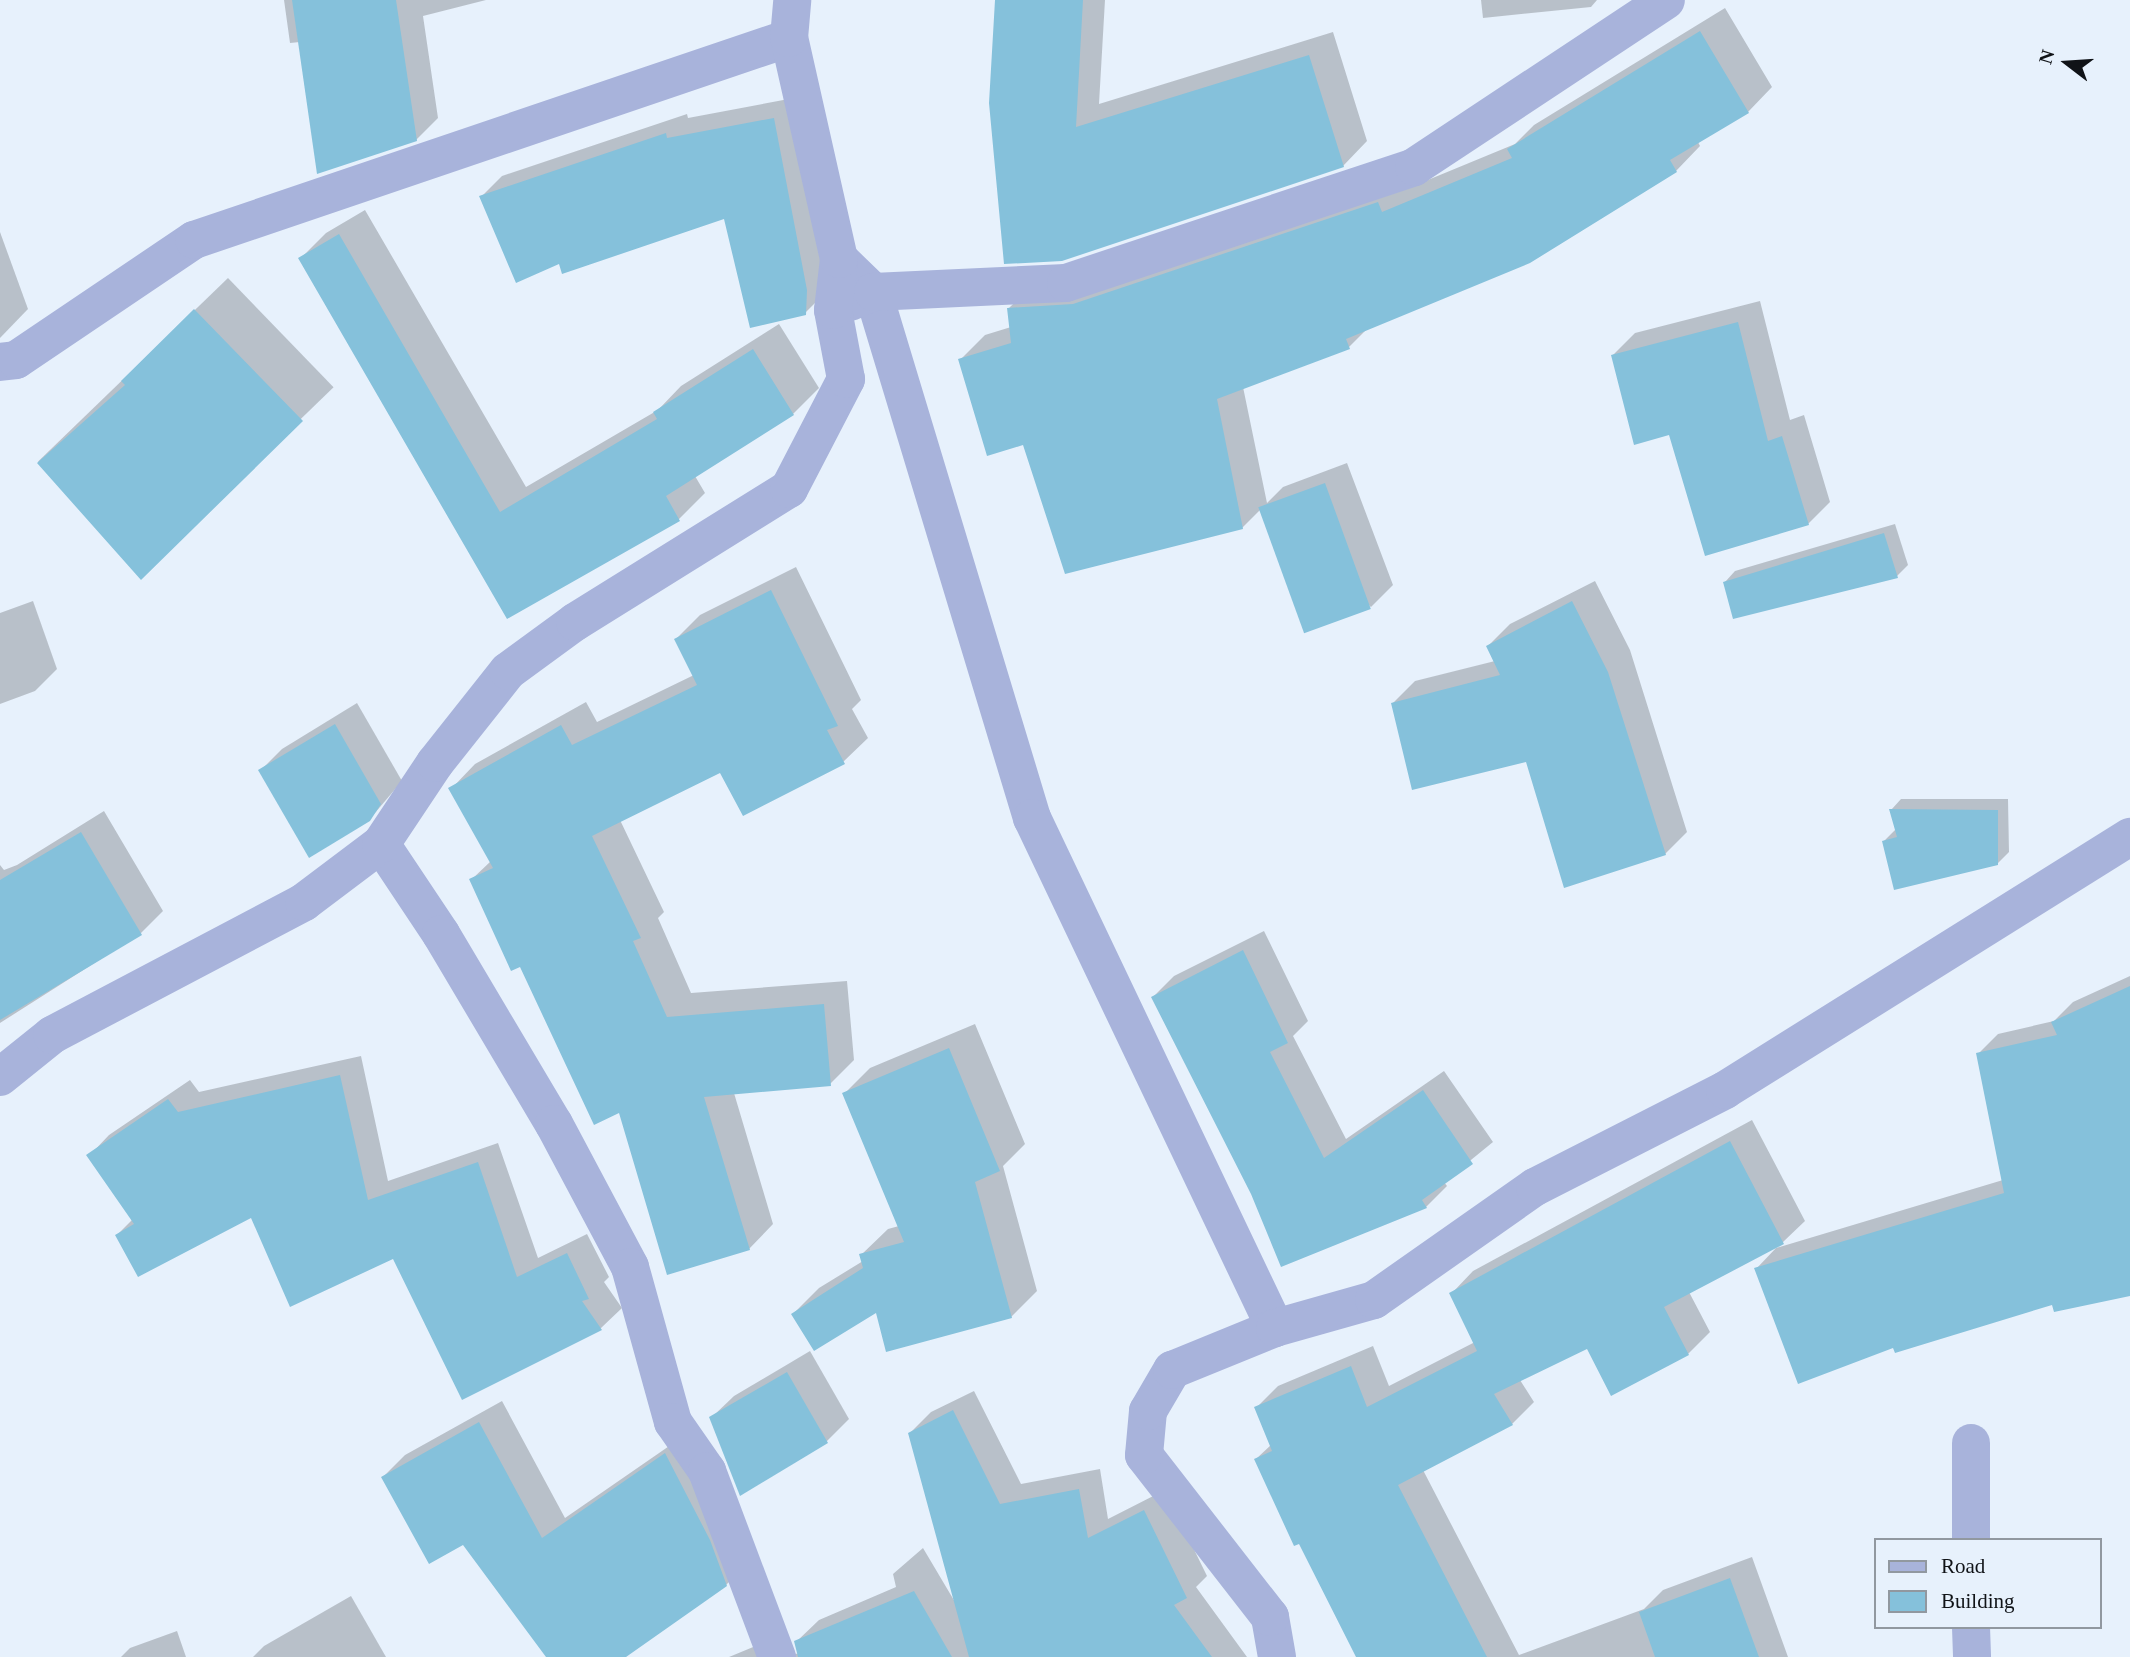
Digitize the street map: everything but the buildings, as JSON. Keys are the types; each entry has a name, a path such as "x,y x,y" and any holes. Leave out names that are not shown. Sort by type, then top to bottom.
{"street":[{"path":"0,1077 52,1035 304,902 381,844 435,763 508,671 575,622 789,489 846,379 833,310 839,259 789,38 792,0"},
{"path":"833,310 873,292 1066,283 1415,167 1666,0"},
{"path":"0,362 16,360 194,240 789,38"},
{"path":"839,259 873,292 1032,818 1275,1328"},
{"path":"1277,1657 1270,1617 1144,1455 1147,1411 1172,1370 1275,1328 1374,1300 1535,1187 1725,1090 2130,837"},
{"path":"381,844 442,934 547,1112 630,1267 673,1423 707,1471 777,1657"},
{"path":"1971,1443 1971,1538"},
{"path":"1972,1629 1972,1657"}]}
